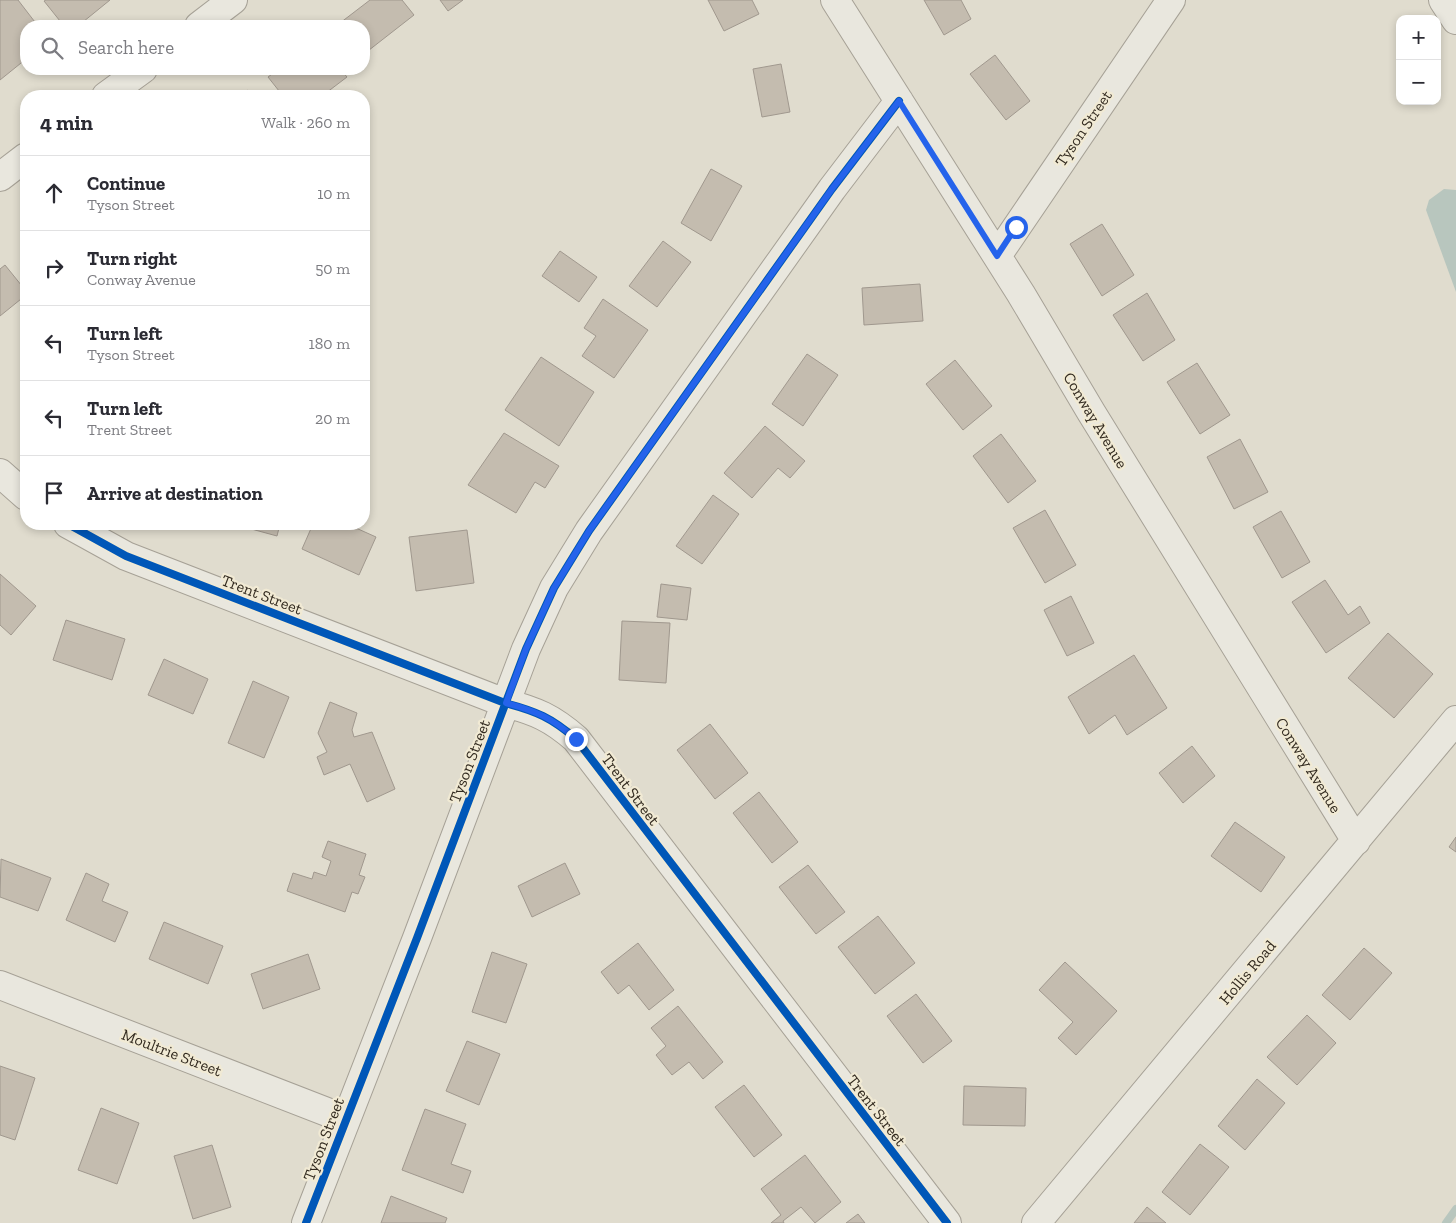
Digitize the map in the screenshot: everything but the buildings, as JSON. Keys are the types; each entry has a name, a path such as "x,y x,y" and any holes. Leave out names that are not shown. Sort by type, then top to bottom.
{"street":[{"path":"207,20 233,0"},
{"name":"Conway Avenue","path":"835,0 997,256 1356,841"},
{"name":"Tyson Street","path":"997,256 1171,0"},
{"path":"1443,0 1456,20"},
{"path":"114,90 135,75"},
{"name":"Tyson Street","path":"306,1223 417,938 526,649 554,588 589,531 832,189 899,101"},
{"path":"0,177 20,162"},
{"path":"0,473 20,491"},
{"name":"Trent Street","path":"79,530 126,556 506,703 533,710 556,722 576,739 947,1223"},
{"name":"Hollis Road","path":"1036,1223 1456,720"},
{"name":"Moultrie Street","path":"0,986 345,1119"}],"shaded area":[{"path":"1444,189 1456,190 1456,292 1426,210 1429,200"}],"waterway":[{"path":"1446,1223 1456,1209"}],"cycle path":[{"path":"306,1223 417,938 526,649 554,588 589,531 832,189 899,101"},
{"path":"79,530 126,556 505,703 535,712 551,720 576,739 947,1223"}],"route":[{"path":"576,739 556,722 533,710 506,703 526,649 554,588 589,531 832,189 899,101 997,256 1016,227"}]}
